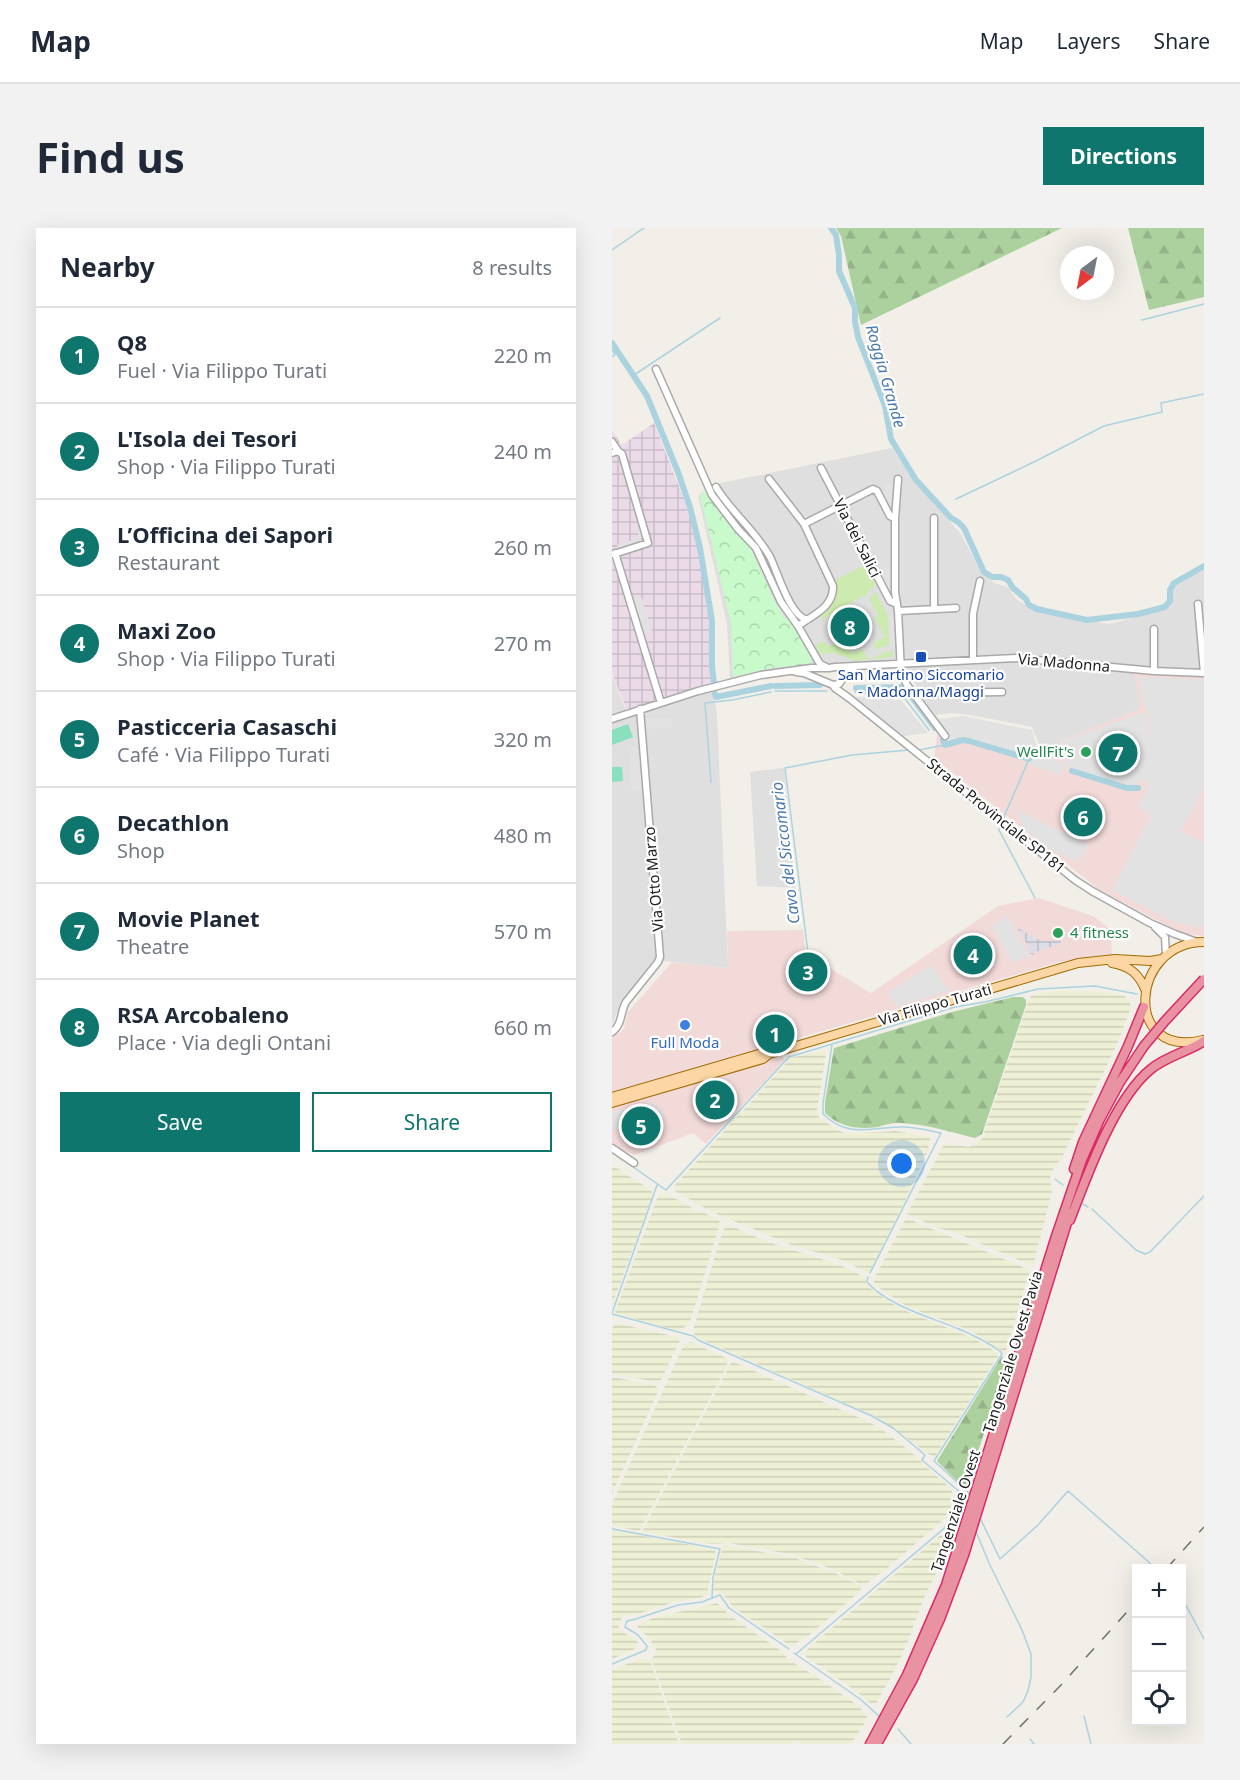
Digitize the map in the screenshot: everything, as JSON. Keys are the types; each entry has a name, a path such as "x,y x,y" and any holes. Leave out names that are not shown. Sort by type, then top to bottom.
{"highway":[{"path":"1145,1048 1165,1021 1204,979"},
{"name":"Tangenziale Ovest Pavia","path":"877,1744 913,1679 936,1629 964,1555 973,1514 1087,1160 1103,1121 1145,1048 1204,985"},
{"path":"1056,1236 1080,1149 1144,1007"},
{"path":"1060,1245 1099,1150 1112,1122 1130,1093 1149,1070 1165,1059 1195,1047 1204,1040"},
{"name":"Tangenziale Ovest","path":"870,1744 920,1647 973,1514 1056,1236 1082,1160 1120,1082 1145,1048"}],"main road":[{"path":"1201,942 1181,946 1164,957 1154,969 1146,991 1144,1007 1148,1019 1158,1033 1165,1038 1180,1042 1204,1040"},
{"name":"Via Filippo Turati","path":"612,1103 1077,963 1115,959 1150,961 1164,957"},
{"name":"Via Filippo Turati","path":"1102,961 1119,964 1135,972 1146,991"},
{"name":"Via Filippo Turati","path":"612,1097 762,1053 769,1054"}],"street":[{"path":"656,369 712,495 756,548 781,602 820,664 829,668"},
{"path":"612,442 615,452 622,454 648,543 614,554 661,703"},
{"name":"Via dei Salici","path":"821,468 890,601 897,607"},
{"path":"769,479 804,524 831,580 833,591 830,602 798,626"},
{"path":"898,479 895,592 900,664 904,679 945,736"},
{"path":"716,487 762,544 795,611 802,619 807,620"},
{"path":"804,524 874,489 890,516 896,519"},
{"path":"934,518 934,609"},
{"path":"973,659 973,614 980,581"},
{"name":"Via Madonna","path":"838,668 973,659 1026,658 1204,673 1198,604"},
{"path":"897,607 956,608"},
{"path":"793,619 795,611"},
{"path":"1154,629 1154,670"},
{"path":"812,668 817,658"},
{"name":"Via Madonna","path":"842,679 849,670 860,667"},
{"path":"612,718 698,691 761,675 785,671 812,668 838,668 843,673 842,679 830,683 804,673 785,671"},
{"path":"829,668 825,673 830,683"},
{"name":"Strada Provinciale SP181","path":"842,679 849,698"},
{"name":"Strada Provinciale SP181","path":"830,683 1075,880 1150,923 1201,942"},
{"path":"914,693 1002,692"},
{"name":"Via Otto Marzo","path":"612,1032 621,1023 626,1002 660,957 640,709"},
{"name":"Strada Provinciale SP181","path":"1150,923 1165,937 1164,957"},
{"path":"612,1148 634,1163"}],"shaded area":[{"path":"654,423 687,507 698,547 710,622 712,684 627,710 612,674 612,431 622,445"},
{"path":"892,448 914,481 961,534 981,572 994,583 1008,587 1016,599 1036,611 1109,624 1155,612 1170,607 1172,592 1178,581 1204,567 1204,674 1136,672 1143,710 1061,741 1061,759 1041,749 1032,727 971,715 952,713 936,715 922,697 902,658 730,679 727,624 698,496 711,485"},
{"path":"892,482 894,484 894,504 890,506 882,492 886,490 884,486"},
{"path":"641,526 643,537 640,539 641,543 618,549 617,545 639,538 637,527"},
{"path":"890,565 892,586 888,588 881,576 884,573 882,569"},
{"path":"641,596 652,631 642,634 632,600"},
{"path":"890,616 894,616 895,649 891,649"},
{"path":"1134,673 1204,676 1204,936 1181,933 1098,889 934,758 939,719 1032,730 1037,749 1062,761 1062,741 1141,708"},
{"path":"612,676 626,710 712,685 717,714 728,968 655,960 620,1005 612,1024"},
{"path":"1138,677 1204,679 1204,787 1181,831 1204,843 1204,926 1195,927 1172,921 1112,890 1151,816 1138,807 1149,785 1139,779 1139,785 1130,786 1069,768 1065,761 1064,741 1144,712 1154,747"},
{"path":"855,697 901,700 928,733 903,736"},
{"path":"963,716 1032,730 1039,753 1065,764 1061,775 1028,764 1030,757 965,738 947,742 939,719"},
{"path":"671,717 672,727 646,729 645,719"},
{"path":"638,745 643,790 632,791 628,746"},
{"path":"784,768 795,888 757,886 750,772"},
{"path":"1017,810 1089,844 1081,860 1076,857 1074,861 1045,846 1024,828"},
{"path":"1039,898 1093,916 1110,929 1112,954 1063,961 781,1043 784,1061 706,1144 693,1133 634,1155 612,1147 612,1036 621,1032 628,1012 672,962 728,968 727,931 803,930 806,954 871,993 998,906"},
{"path":"1007,916 1030,956 1012,963 991,926"},
{"path":"1016,927 1037,939 1061,941 1060,944 1035,952 1033,955 1029,953 1030,948"},
{"path":"932,965 949,991 897,1006 888,992"},
{"path":"652,1102 666,1114 612,1131 612,1112"}],"green space":[{"path":"836,228 1062,228 861,325 841,236"},
{"path":"1128,228 1204,228 1204,297 1149,310"},
{"path":"706,490 717,508 751,549 773,598 785,619 788,618 807,648 812,660 810,664 771,668 733,677 731,624 700,495"},
{"path":"866,564 876,584 864,597 824,618 827,624 820,616 829,609 834,601 837,591 835,580"},
{"path":"876,592 888,616 889,646 876,650 873,643 885,637 875,618 878,616 869,599"},
{"path":"843,638 852,654 862,649 868,659 893,651 893,657 855,661 834,653 821,654 815,645 824,641 828,647"},
{"path":"628,724 633,737 612,745 612,730"},
{"path":"612,767 622,767 623,781 612,782"},
{"path":"1057,991 1099,991 1116,994 1129,1000 1131,1007 1109,1061 1062,1157 1052,1171 1050,1178 1052,1191 1033,1266 907,1214 944,1144 970,1147 982,1139 1029,999 1033,994"},
{"path":"1013,997 1023,997 1026,1005 982,1134 975,1138 929,1127 898,1123 856,1128 837,1122 825,1113 834,1048 952,1012"},
{"path":"825,1050 817,1110 819,1118 845,1134 896,1131 929,1137 930,1140 927,1153 904,1203 868,1273 842,1260 792,1245 712,1212 675,1191 674,1186 791,1058"},
{"path":"612,1165 652,1191 653,1196 612,1305"},
{"path":"659,1193 674,1198 694,1211 703,1212 719,1220 720,1224 691,1319 679,1331 615,1312"},
{"path":"906,1218 1030,1270 1006,1351 1004,1352 969,1330 908,1307 876,1286 875,1277"},
{"path":"726,1224 768,1242 855,1272 865,1278 867,1286 891,1303 971,1337 996,1352 998,1356 934,1458 879,1418 696,1337 694,1327"},
{"path":"616,1324 681,1338 661,1380 658,1382 612,1374 612,1328"},
{"path":"691,1342 728,1359 726,1368 640,1530 614,1526 612,1524 612,1504 684,1344"},
{"path":"1002,1356 1007,1362 967,1486 961,1485 937,1461"},
{"path":"732,1361 873,1424 888,1434 917,1457 952,1491 951,1506 944,1519 864,1586 832,1569 789,1554 729,1543 711,1544 642,1532"},
{"path":"612,1377 654,1385 659,1389 612,1494"},
{"path":"950,1527 953,1527 953,1530 906,1646 875,1704 806,1657 804,1653 811,1646"},
{"path":"612,1530 712,1549 716,1552 707,1595 624,1616 619,1622 618,1629 638,1642 633,1650 612,1659"},
{"path":"724,1545 795,1558 837,1574 861,1586 861,1589 807,1637 791,1646 734,1608 723,1594 713,1591"},
{"path":"717,1603 733,1618 780,1650 789,1660 860,1707 867,1717 851,1744 801,1744 798,1741 791,1744 682,1744 652,1661 656,1649 649,1638 637,1627 653,1618"},
{"path":"647,1659 651,1663 679,1744 612,1744 612,1670 637,1660"}],"waterway":[{"name":"Cavo del Siccomario","path":"612,250 644,228"},
{"name":"Roggia Grande","path":"831,228 836,235 839,271 855,308 858,337 885,406 891,439 916,480 951,518 964,528 984,572 992,577 1008,580 1029,605 1037,609 1087,620 1138,614 1165,607 1170,601 1170,590 1174,583 1204,566"},
{"name":"Cavo del Siccomario","path":"1142,320 1204,304"},
{"path":"634,375 720,318"},
{"path":"612,343 647,396 690,507 700,548 712,621 714,683"},
{"name":"Cavo del Siccomario","path":"612,350 615,355 612,357"},
{"name":"Cavo del Siccomario","path":"956,499 1104,426 1162,412 1161,403 1204,394"},
{"path":"775,686 820,685"},
{"path":"715,694 716,697 771,686"},
{"path":"856,688 904,687 935,728"},
{"name":"Cavo del Siccomario","path":"775,691 827,691"},
{"name":"Cavo del Siccomario","path":"711,782 705,703 771,692"},
{"name":"Cavo del Siccomario","path":"855,692 903,696 929,730"},
{"path":"943,740 945,745 963,740 969,741 1029,759"},
{"name":"Cavo del Siccomario","path":"919,750 945,745"},
{"name":"Cavo del Siccomario","path":"808,953 785,768 852,755 909,750"},
{"name":"Cavo del Siccomario","path":"1003,819 1029,759"},
{"path":"1072,771 1127,788 1138,788"},
{"name":"Cavo del Siccomario","path":"1000,826 999,830 1035,898"},
{"name":"Cavo del Siccomario","path":"612,1152 666,1190 789,1057 955,1007 1038,989 1095,986 1137,994"},
{"name":"Cavo del Siccomario","path":"832,1045 823,1114 850,1129 904,1127 941,1133 870,1273"},
{"name":"Cavo del Siccomario","path":"1055,1179 1063,1185"},
{"path":"612,1313 657,1185"},
{"name":"Cavo del Siccomario","path":"1092,1209 1136,1250 1145,1254 1150,1252 1204,1196"},
{"name":"Cavo del Siccomario","path":"1083,1204 1088,1207"},
{"path":"868,1277 867,1282 886,1298 975,1336 1002,1354 934,1461 968,1492 970,1498"},
{"path":"612,1314 693,1336 872,1416 893,1428 925,1455 922,1460 961,1493 967,1507"},
{"path":"980,1518 1000,1559 1038,1525 1068,1491 1151,1564"},
{"path":"796,1654 954,1520 961,1494"},
{"path":"612,1528 720,1549 713,1577 712,1597"},
{"path":"975,1529 1031,1654 1031,1677 1028,1691 1023,1702 1007,1717"},
{"path":"612,1664 646,1650 647,1646 638,1635 625,1627 627,1621 678,1605 702,1602 720,1595 729,1608 789,1649"},
{"path":"1186,1605 1204,1639"},
{"path":"794,1653 860,1699 879,1716"},
{"path":"1084,1716 1091,1744"},
{"path":"898,1729 911,1744"},
{"path":"1030,1739 1034,1744"}],"railway":[{"path":"1171,1564 1204,1527"},
{"path":"1003,1744 1061,1685 1132,1606"}],"place":[{"name":"RSA Arcobaleno","path":"850,627"},
{"name":"San Martino Siccomario - Madonna/Maggi","path":"921,657"},
{"name":"WellFit's","path":"1086,752"},
{"name":"Movie Planet","path":"1118,753"},
{"name":"Decathlon","path":"1083,817"},
{"name":"4 fitness","path":"1058,933"},
{"name":"Maxi Zoo","path":"973,955"},
{"name":"L’Officina dei Sapori","path":"808,972"},
{"name":"Full Moda","path":"685,1025"},
{"name":"Q8","path":"775,1034"},
{"name":"L'Isola dei Tesori","path":"715,1100"},
{"name":"Pasticceria Casaschi","path":"641,1126"}]}
